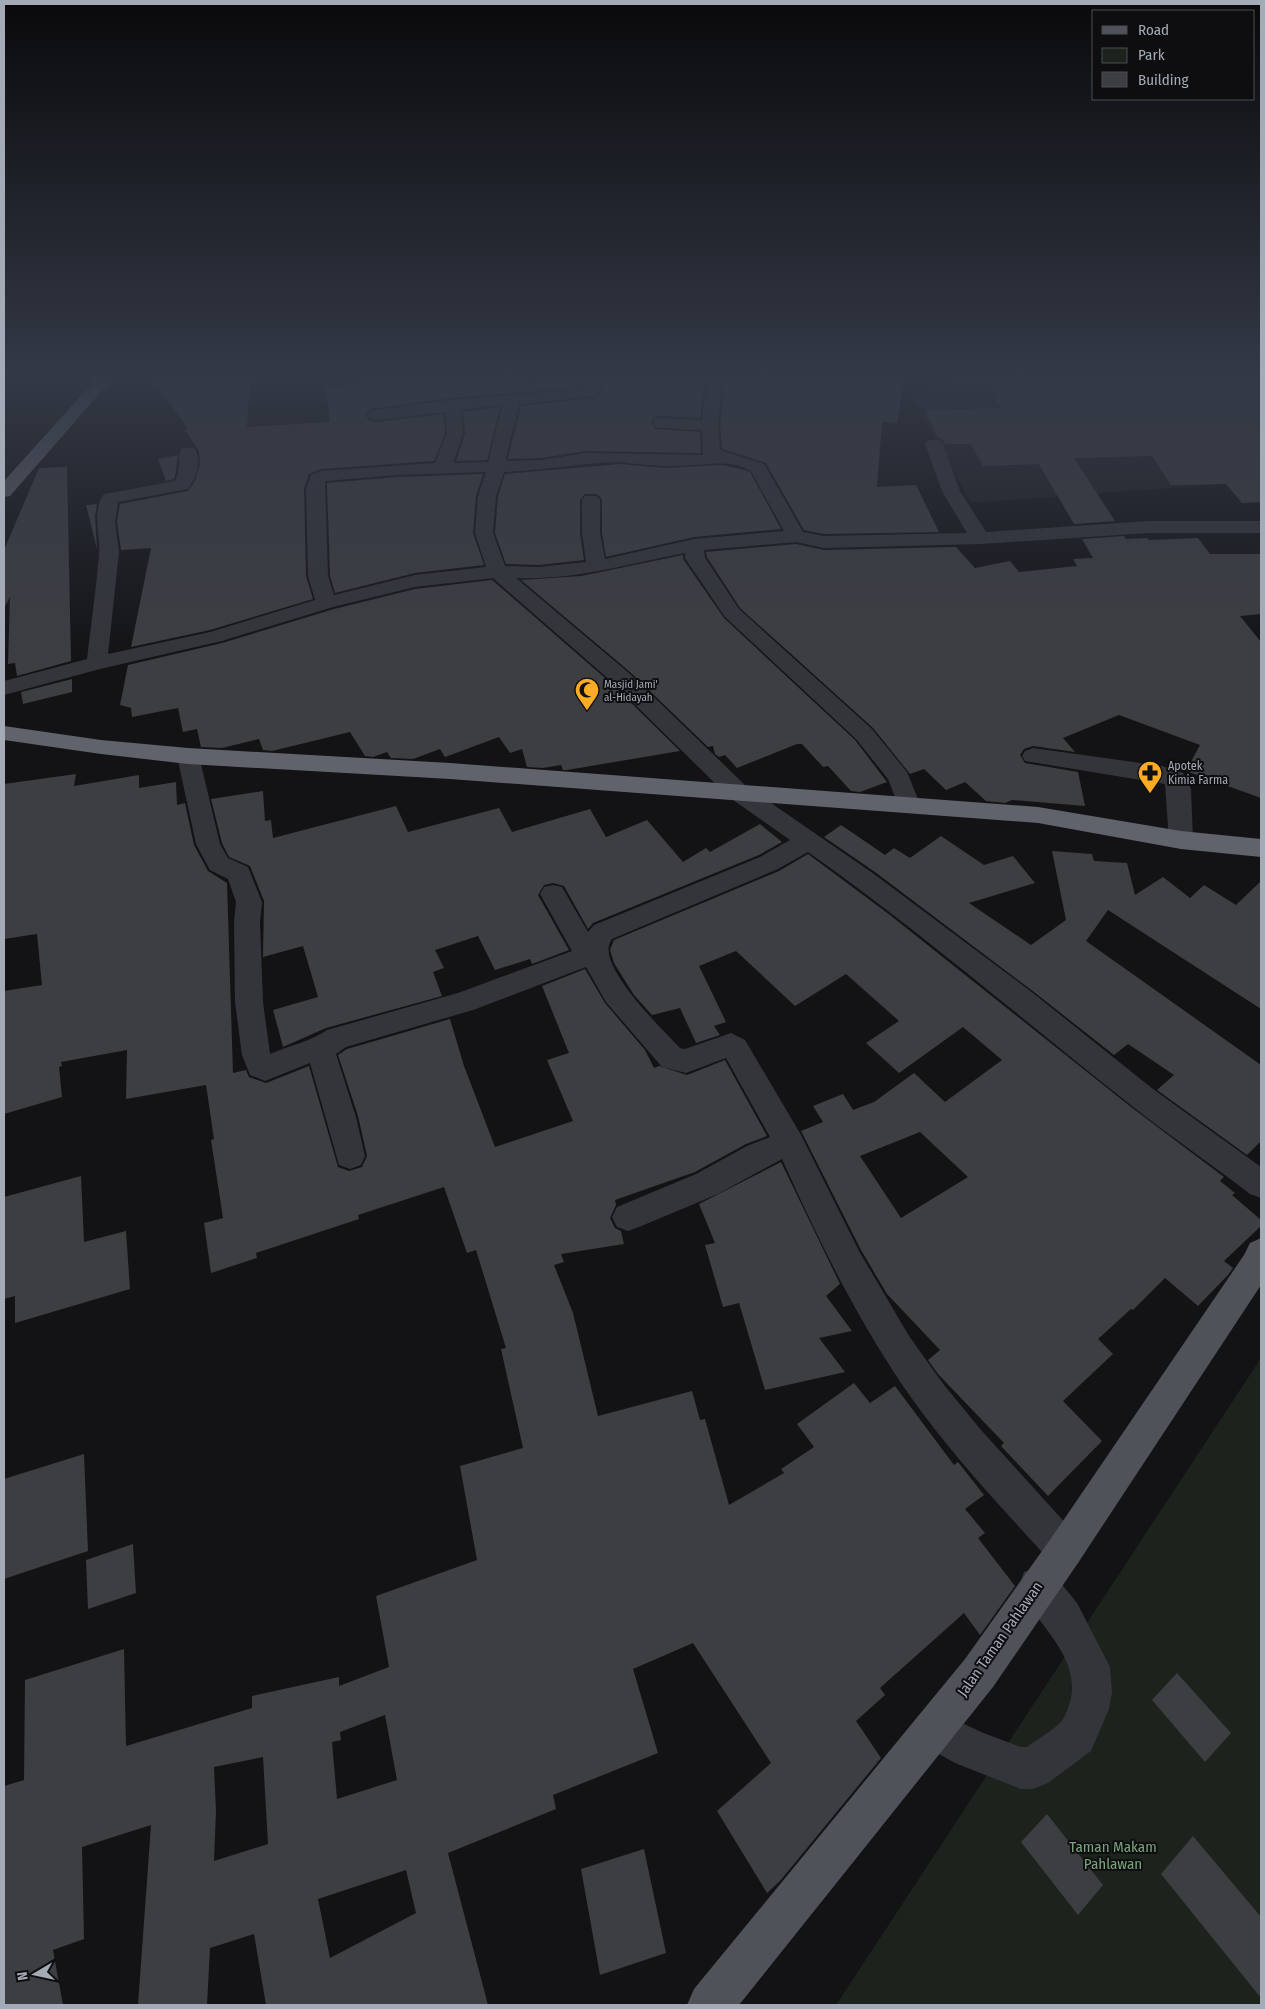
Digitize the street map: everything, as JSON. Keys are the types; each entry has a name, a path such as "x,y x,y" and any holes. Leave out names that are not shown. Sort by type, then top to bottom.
{"highway":[{"path":"4,492 22,472"},
{"path":"4,733 101,747 188,756 450,771 1038,815 1181,840 1261,848"}],"main road":[{"name":"Jalan Taman Pahlawan","path":"710,2005 979,1673 1065,1550 1250,1273 1261,1252"}],"street":[{"path":"97,663 109,552 106,522 110,498 182,485 189,472"},
{"path":"326,603 318,570 316,479 321,476 378,472"},
{"path":"495,472 487,496 484,533 498,572 621,678 737,791 810,840 1015,995 1143,1098 1261,1184"},
{"path":"760,472 796,536"},
{"path":"944,472 951,491 980,538"},
{"path":"591,500 591,533 597,567"},
{"path":"4,688 97,663 215,637 326,603 416,581 498,572 539,573 597,567 694,545 796,536 824,542 980,538 1149,527 1261,527"},
{"path":"694,545 695,558 732,613 864,734 899,777 908,804"},
{"path":"188,756 208,844 219,864 239,873 249,902 247,922 249,1002 256,1054 260,1067 265,1069 296,1054 320,1050 337,1038 463,1002 592,955"},
{"path":"1033,756 1162,774 1175,779 1179,789 1181,840"},
{"path":"592,955 596,939 603,932 769,863 810,840"},
{"path":"553,894 606,980 672,1059 677,1062 686,1061 731,1044 735,1048 790,1144 809,1186 862,1285 916,1374 978,1454 1065,1550"},
{"path":"320,1050 341,1117 350,1156"},
{"path":"628,1217 706,1184 776,1147 790,1144"},
{"path":"933,1730 970,1748 1021,1768 1033,1768 1076,1736 1089,1709 1092,1692 1090,1667 1062,1617 1038,1586"}],"shaded area":[{"path":"953,472 1261,472 1261,481 971,503"}],"green space":[{"name":"Taman Makam Pahlawan","path":"1261,1358 1261,2005 836,2005"}],"building":[{"path":"37,472 67,472 71,661 17,676 15,663 8,664 10,597 4,608 4,550"},
{"path":"163,472 176,472 174,479 166,481"},
{"path":"198,472 314,472 309,474 304,489 306,576 313,599 210,630 131,647 151,548 121,550 117,522 120,504 188,491 195,481"},
{"path":"531,472 749,472 781,529 694,537 606,557 602,533 602,499 597,494 585,494 580,500 580,533 584,560 539,565 506,564 495,533 498,496 505,474"},
{"path":"771,472 878,472 877,487 916,485 939,532 824,534 804,530"},
{"path":"1044,472 1083,472 1115,521 1074,524"},
{"path":"1162,472 1261,472 1261,502 1242,503 1226,484 1171,485"},
{"path":"483,474 476,496 473,533 484,565 415,573 335,593 330,576 327,483 397,477"},
{"path":"97,504 95,516 97,549 86,505"},
{"path":"1124,536 1126,539 1147,538 1149,540 1198,538 1210,554 1261,554 1261,614 1240,616 1261,642 1261,798 1186,771 1200,745 1119,715 1063,738 1075,752 1033,746 1024,749 1020,755 1025,763 1078,772 1085,806 1012,800 1005,803 986,801 965,782 946,790 924,769 910,774 873,728 740,608 707,557 706,552 796,544 824,550 956,547 975,568 1010,561 1019,572 1077,566 1073,559 1093,558 1082,539"},
{"path":"683,555 683,559 724,618 855,740 887,782 860,792 851,791 828,766 823,767 802,744 797,744 737,768 725,755 719,757 715,754 713,746 708,747 630,672 521,580 581,576"},
{"path":"492,580 612,684 680,751 563,770 561,765 543,768 527,767 522,749 510,753 499,737 445,757 440,749 413,759 391,758 387,752 373,757 365,756 350,732 272,751 263,750 259,739 222,748 201,747 197,729 183,732 178,708 132,717 131,708 120,705 128,665 222,643 334,609 415,589"},
{"path":"72,679 72,692 23,704 21,692"},
{"path":"76,774 74,786 139,775 139,788 176,782 177,805 185,803 194,845 208,871 227,883 233,1073 246,1070 249,1077 266,1083 309,1066 338,1167 349,1171 362,1167 367,1156 358,1116 338,1055 347,1049 450,1019 464,1066 495,1147 573,1121 547,1060 569,1053 542,986 585,969 605,1003 645,1050 654,1068 659,1066 687,1075 725,1060 767,1136 746,1144 695,1172 615,1200 616,1205 610,1218 615,1228 621,1231 624,1244 561,1254 564,1262 554,1265 573,1313 598,1416 692,1391 700,1420 705,1419 729,1505 784,1473 781,1469 814,1447 797,1424 854,1383 870,1403 895,1386 954,1465 958,1462 984,1495 965,1509 985,1533 978,1538 1015,1586 980,1635 964,1613 880,1688 885,1695 856,1721 881,1758 780,1881 767,1893 717,1811 771,1763 693,1643 633,1669 658,1753 553,1795 556,1809 448,1853 488,2005 266,2005 254,1934 210,1948 207,2005 138,2005 151,1825 82,1847 84,1939 53,1950 63,2005 4,2005 4,1786 24,1780 25,1680 124,1649 126,1746 252,1708 252,1696 339,1677 339,1686 389,1667 376,1596 477,1560 460,1466 523,1448 501,1349 506,1348 476,1250 467,1253 444,1187 358,1215 359,1219 256,1253 257,1258 211,1273 204,1223 223,1218 211,1140 214,1139 206,1085 126,1099 127,1050 61,1062 62,1066 59,1067 62,1097 4,1114 4,991 42,985 37,934 4,939 4,784","holes":["385,1715 397,1780 337,1799 332,1742 341,1740 340,1732","263,1757 268,1844 214,1861 216,1811 214,1767","406,1870 416,1913 330,1958 318,1899"]},
{"path":"263,791 265,821 271,820 273,838 396,806 408,832 499,808 512,832 590,809 606,837 647,820 683,862 706,848 710,852 760,824 782,842 759,855 593,923 588,929 564,886 553,883 544,885 538,895 569,950 532,964 530,959 495,970 478,936 435,950 444,968 433,972 442,996 326,1028 283,1047 273,1010 318,997 303,946 263,957 264,901 250,866 229,857 222,843 211,799"},
{"path":"841,825 885,855 894,848 910,858 941,836 984,865 1013,856 1035,883 969,903 1031,945 1066,920 1052,851 1092,854 1094,861 1127,863 1135,895 1163,877 1190,898 1204,885 1236,905 1261,881 1261,1009 1108,910 1086,941 1261,1065 1261,1141 1247,1155 1157,1090 1174,1075 1128,1044 1114,1055 875,872 824,837"},
{"path":"808,854 890,915 1131,1107 1224,1177 1220,1181 1235,1193 1232,1195 1261,1220 1261,1226 1224,1261 1233,1268 1228,1275 1198,1306 1165,1278 1133,1310 1131,1309 1098,1339 1113,1354 1063,1401 1102,1441 1048,1496 1001,1446 1004,1443 938,1374 928,1360 940,1350 887,1294 861,1250 801,1131 823,1122 813,1106 843,1094 853,1110 874,1102 914,1073 945,1102 1002,1060 963,1027 899,1073 866,1043 899,1021 846,974 795,1006 736,951 699,966 726,1022 714,1026 720,1035 696,1043 680,1008 652,1015 634,995 614,963 610,950 614,940 779,871","holes":["920,1132 968,1177 901,1218 860,1156"]},
{"path":"781,1162 840,1284 826,1296 852,1331 819,1338 845,1372 765,1390 739,1303 723,1307 705,1245 715,1243 699,1204"},
{"path":"81,1176 84,1242 126,1231 130,1289 15,1323 15,1296 4,1299 4,1197"},
{"path":"84,1454 88,1551 4,1579 4,1479"},
{"path":"133,1544 136,1593 88,1609 86,1560"},
{"path":"1177,1673 1231,1733 1205,1762 1152,1700"},
{"path":"1047,1814 1103,1885 1078,1915 1021,1842"},
{"path":"1193,1836 1261,1917 1261,1998 1161,1874"},
{"path":"644,1849 666,1953 600,1975 581,1869"}],"place":[{"name":"Masjid Jami' al-Hidayah","path":"587,711"},
{"name":"Apotek Kimia Farma","path":"1150,794"}]}
